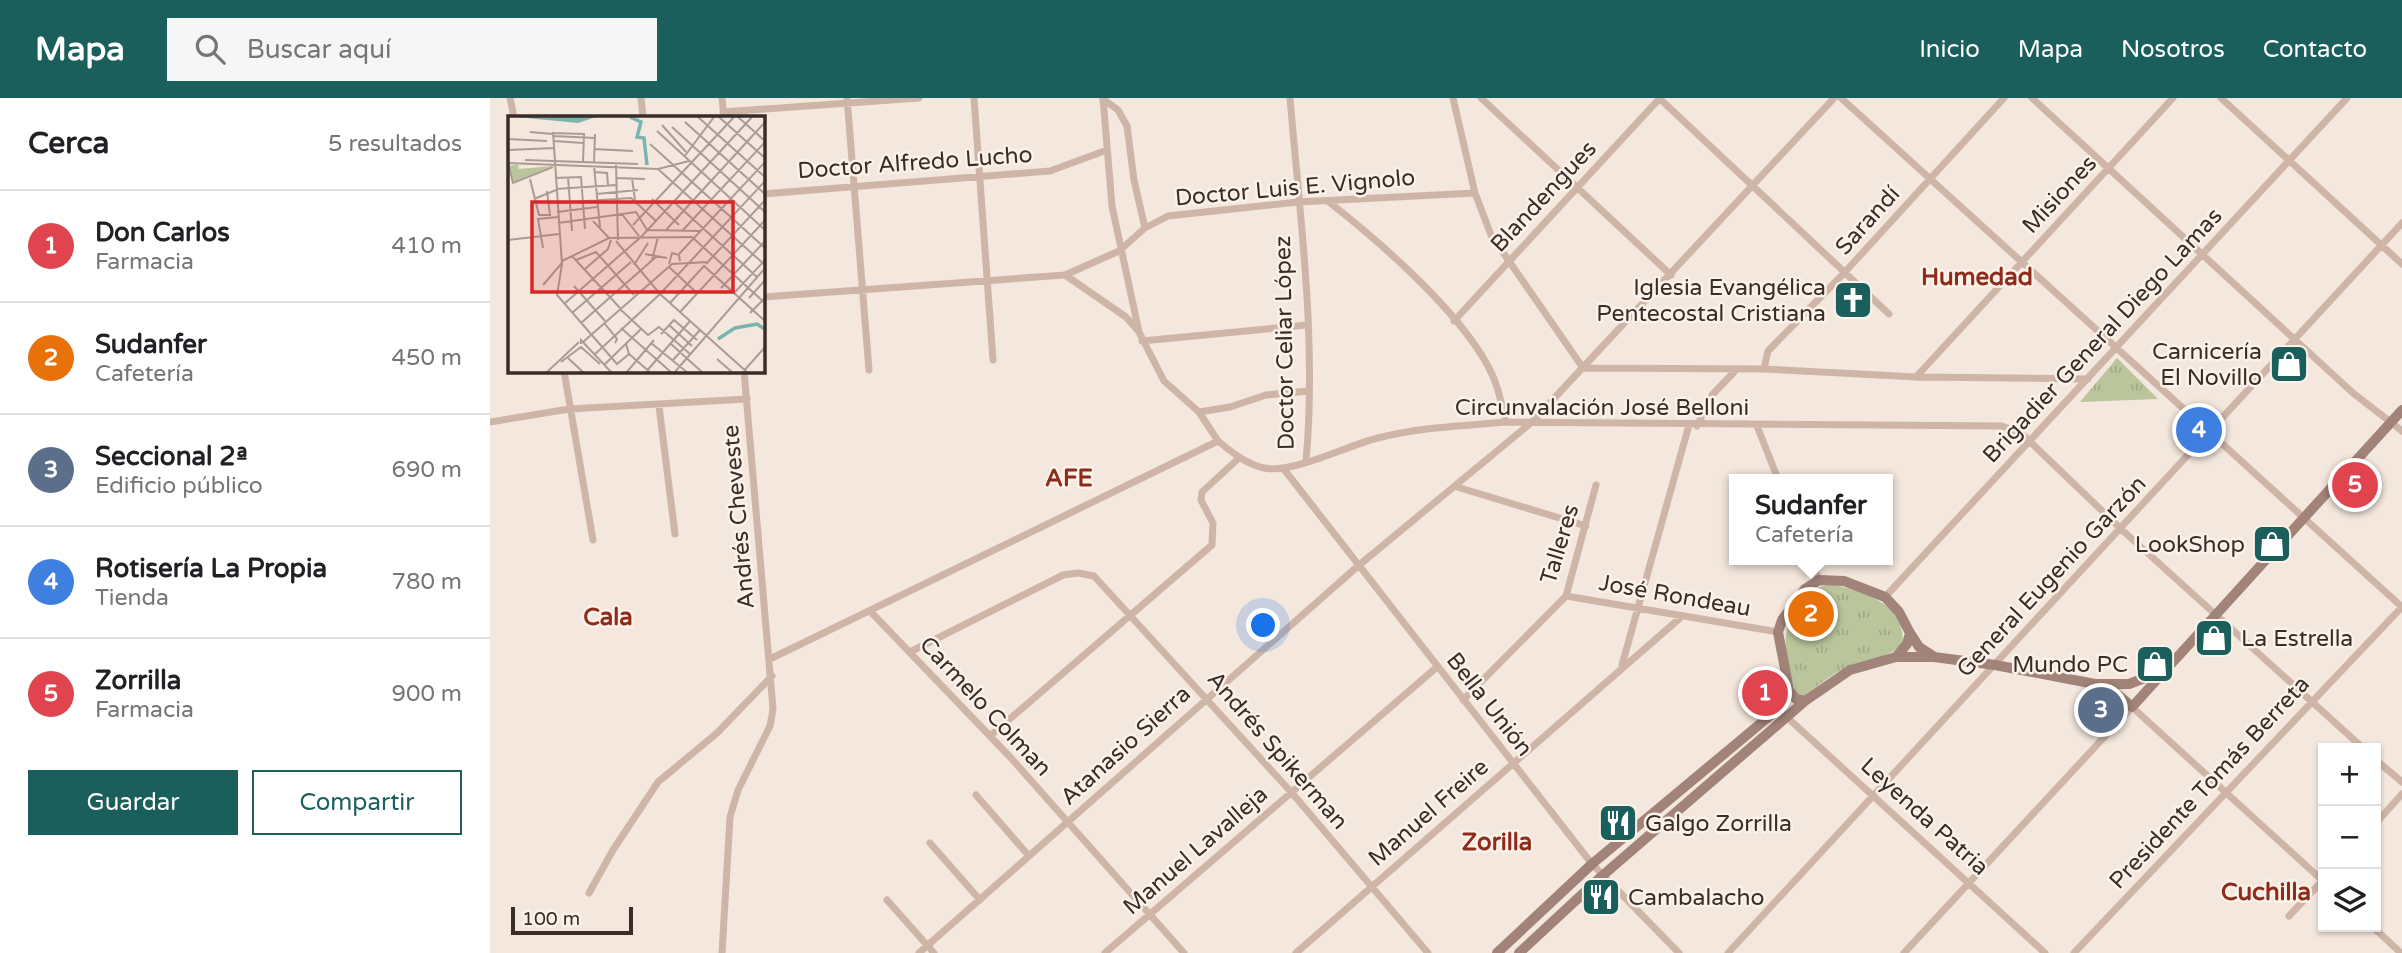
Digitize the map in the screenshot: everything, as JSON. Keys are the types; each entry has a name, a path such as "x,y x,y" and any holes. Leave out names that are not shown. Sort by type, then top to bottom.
{"main road":[{"path":"2095,684 2117,694 2132,707 2402,410"},
{"path":"1805,701 1796,699 1789,690 1779,632 1782,620 1805,589 1819,580 1844,581 1885,597 1899,612 1919,647 1934,657"},
{"path":"1896,657 1907,644 1910,633"},
{"path":"1519,953 1602,876 1805,701 1850,670 1896,657 1934,657 1995,665 2095,684 2129,684 2163,671"},
{"path":"1497,953 1592,864 1778,709 1789,690"}],"street":[{"path":"510,98 514,116"},
{"path":"641,98 643,116"},
{"path":"722,98 723,115 847,101 919,98"},
{"path":"975,98 993,360"},
{"name":"Doctor Celiar López","path":"1290,98 1307,325 1306,461"},
{"path":"1453,98 1475,193 1491,235 1583,368"},
{"path":"1481,98 1671,275"},
{"path":"1660,98 1889,314"},
{"name":"Blandengues","path":"1454,321 1660,98"},
{"name":"Atanasio Sierra","path":"919,953 1358,566 1457,487 1532,422 1834,98"},
{"path":"1841,98 2402,607"},
{"name":"Sarandí","path":"1764,369 1768,351 1845,272 2004,98"},
{"path":"2032,98 2353,393 2402,432"},
{"name":"Misiones","path":"1916,377 2173,98"},
{"path":"2221,98 2402,264"},
{"name":"Brigadier General Diego Lamas","path":"1885,597 2347,98"},
{"path":"1103,99 1119,251 1140,337"},
{"path":"1103,99 1118,110 1127,126 1134,180 1145,228"},
{"path":"847,101 869,370"},
{"name":"Doctor Alfredo Lucho","path":"765,194 1050,171 1107,150"},
{"name":"Doctor Luis E. Vignolo","path":"765,297 1065,275 1119,251 1145,228 1168,216 1298,202 1475,193"},
{"path":"1329,202 1421,285 1454,321 1488,365 1497,385 1506,422"},
{"name":"General Eugenio Garzón","path":"1728,953 2402,223"},
{"path":"1065,275 1113,306 1140,337"},
{"path":"1140,337 1307,325"},
{"name":"Circunvalación José Belloni","path":"1140,337 1164,382 1199,412 1218,441 1239,458 1266,468 1283,468 1378,438 1427,429 1506,422 2012,428 2357,743"},
{"name":"Circunvalación José Belloni","path":"1583,368 1764,369 1916,377 2088,379"},
{"path":"1622,666 1693,426 1712,395 1736,370"},
{"path":"564,373 593,540"},
{"name":"Andrés Cheveste","path":"722,953 730,817 738,790 770,726 773,687 744,373"},
{"path":"1199,412 1230,407 1266,395 1308,391"},
{"path":"490,422 569,410 747,399"},
{"path":"659,405 675,534"},
{"path":"1757,426 1776,474"},
{"path":"770,659 1218,441"},
{"path":"990,736 1212,545 1213,523 1201,500 1202,492 1239,458"},
{"name":"Bella Unión","path":"1283,468 1592,864 1679,953"},
{"name":"Talleres","path":"1463,700 1566,596 1596,485"},
{"path":"1457,487 1586,526"},
{"path":"1813,565 1819,580"},
{"name":"Andrés Spikerman","path":"910,652 1063,575 1078,573 1094,576 1292,793 1428,953"},
{"name":"José Rondeau","path":"1566,596 1680,618 1779,632"},
{"name":"Presidente Tomás Berreta","path":"2074,953 2402,607"},
{"name":"Carmelo Colman","path":"870,611 990,736 1184,953"},
{"name":"Manuel Freire","path":"1296,953 1680,618"},
{"name":"Manuel Lavalleja","path":"1105,953 1437,667"},
{"path":"589,893 613,850 658,782 717,733 772,676"},
{"path":"1904,953 2132,707 2318,876"},
{"name":"Leyenda Patria","path":"1778,709 2045,953"},
{"path":"2381,764 2402,782"},
{"path":"2381,817 2402,794"},
{"path":"976,795 1029,856"},
{"path":"930,843 979,900"},
{"path":"2289,916 2318,885"},
{"path":"887,900 934,953"},
{"path":"2378,932 2401,953"}],"green space":[{"path":"2117,358 2158,399 2080,402"},
{"path":"1833,584 1869,596 1889,608 1902,628 1903,642 1886,655 1843,669 1804,697 1796,695 1787,658 1788,626 1812,592 1819,587"}],"place":[{"name":"Iglesia Evangélica Pentecostal Cristiana","path":"1853,300"},
{"name":"Carnicería El Novillo","path":"2289,364"},
{"name":"Rotisería La Propia","path":"2199,430"},
{"name":"Zorrilla","path":"2355,485"},
{"name":"LookShop","path":"2272,544"},
{"name":"Sudanfer","path":"1811,614"},
{"name":"La Estrella","path":"2214,638"},
{"name":"Mundo PC","path":"2155,664"},
{"name":"Don Carlos","path":"1765,693"},
{"name":"Seccional 2ª","path":"2101,710"},
{"name":"Galgo Zorrilla","path":"1618,823"},
{"name":"Cambalacho","path":"1601,897"}],"district":[{"name":"Humedad","path":"1977,277"},
{"name":"AFE","path":"1069,478"},
{"name":"Cala","path":"608,617"},
{"name":"Zorilla","path":"1497,842"},
{"name":"Cuchilla","path":"2266,892"}]}
